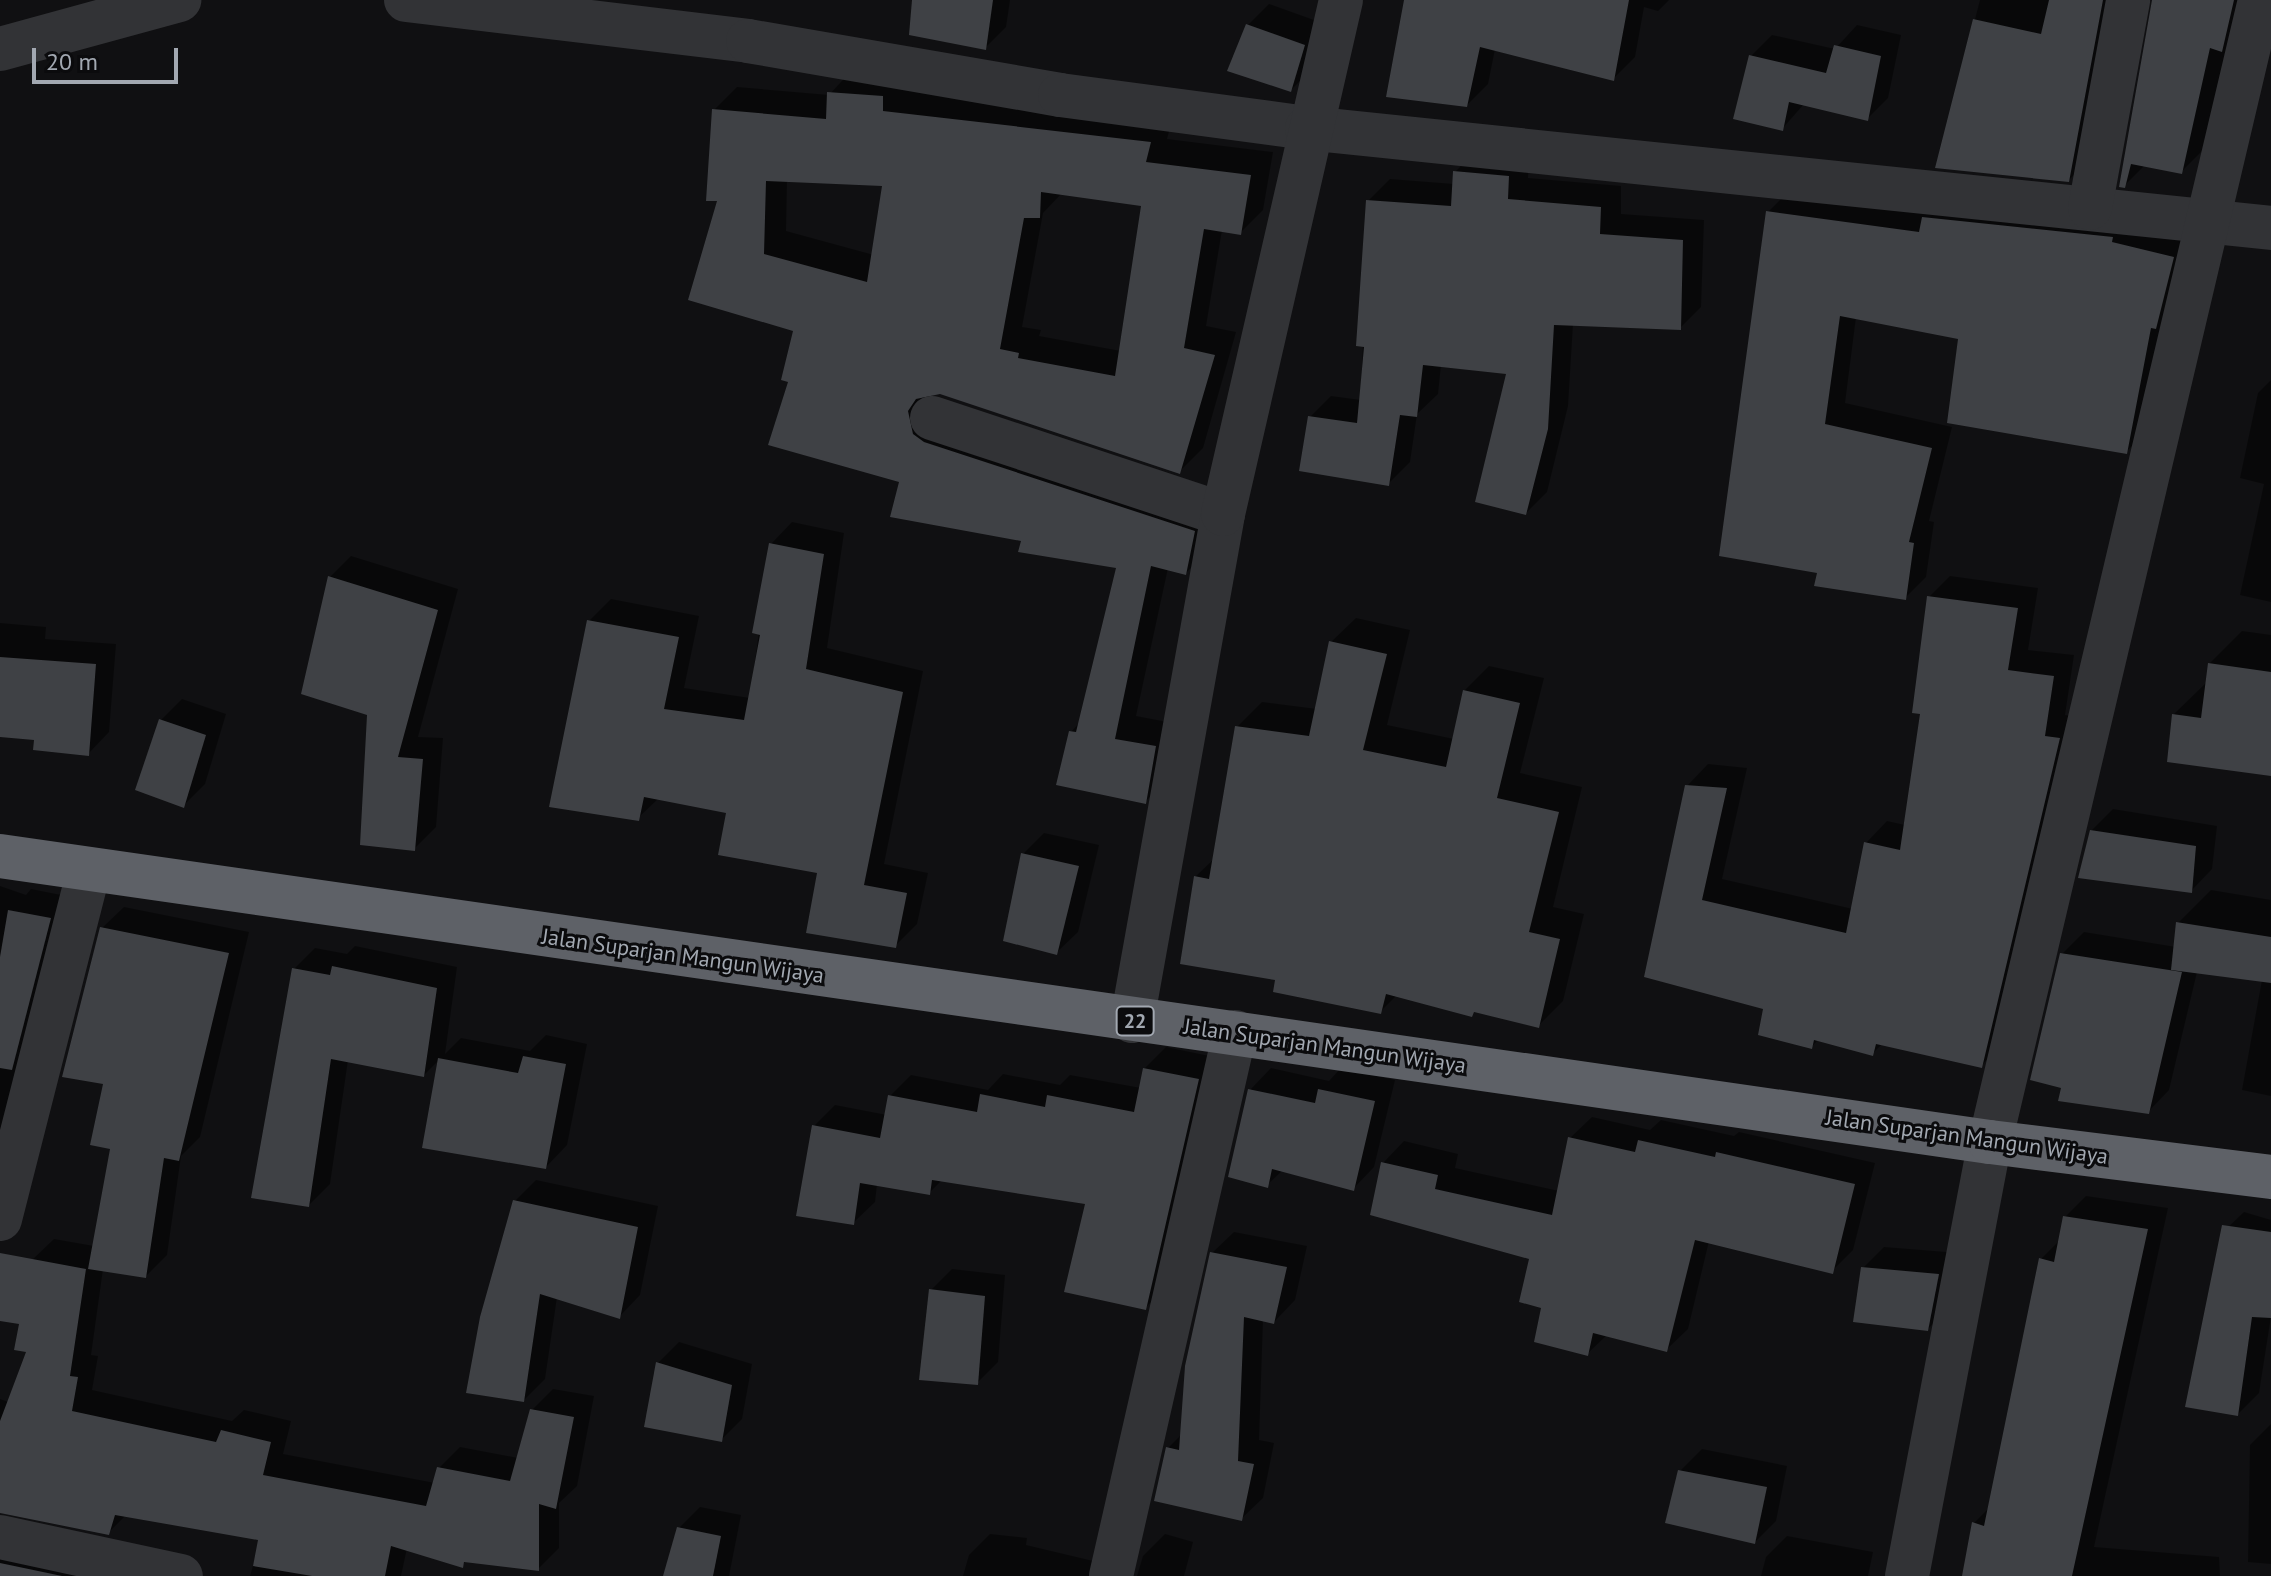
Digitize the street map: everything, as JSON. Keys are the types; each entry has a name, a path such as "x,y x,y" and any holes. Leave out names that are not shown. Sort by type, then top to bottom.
{"highway":[{"name":"Jalan Suparjan Mangun Wijaya","path":"0,856 1132,1021 1235,1032 1990,1142 2271,1177"}],"street":[{"path":"0,49 179,0"},
{"path":"406,0 748,41 1060,95 1307,128 2271,228"},
{"path":"1132,1021 1223,514 1307,128 1341,0"},
{"path":"2090,208 2128,0"},
{"path":"1907,1576 1990,1142 2260,0"},
{"path":"932,418 1223,514"},
{"path":"0,1219 89,871"},
{"path":"1111,1576 1235,1032"},
{"path":"0,1537 48,1562 181,1576"}],"building":[{"path":"912,0 993,0 986,50 909,35"},
{"path":"1404,0 1629,0 1614,81 1480,47 1467,107 1386,97"},
{"path":"2049,0 2103,0 2069,182 1935,168 1973,19 2041,34"},
{"path":"2152,0 2234,0 2222,52 2210,48 2182,174 2131,164 2125,188 2119,187"},
{"path":"1246,24 1305,45 1291,92 1227,71"},
{"path":"1834,45 1881,56 1868,121 1789,102 1783,131 1733,119 1749,55 1826,73"},
{"path":"827,92 883,96 883,111 1151,142 1146,162 1251,175 1241,235 1204,229 1184,348 1215,355 1180,474 940,394 916,399 908,411 913,434 924,442 1195,531 1186,575 1151,566 1115,739 1156,746 1146,804 1056,785 1069,731 1076,732 1116,568 1018,552 1021,541 890,517 899,482 768,445 788,382 781,380 793,331 688,300 717,201 706,201 712,109 826,119","holes":["766,181 882,186 867,282 764,254","1041,192 1141,206 1115,376 1018,358 1019,353 1000,349 1024,218 1040,218"]},
{"path":"1453,171 1509,176 1508,199 1601,207 1600,234 1683,240 1681,330 1554,325 1548,429 1526,515 1475,502 1506,374 1423,365 1417,417 1400,415 1389,486 1299,471 1308,416 1357,423 1364,347 1356,346 1366,200 1451,206"},
{"path":"1766,211 1919,232 1922,217 2113,237 2112,242 2174,257 2156,329 2151,328 2127,454 1947,423 1958,339 1840,316 1825,424 1932,448 1909,542 1914,543 1906,600 1814,586 1817,573 1719,556"},
{"path":"769,543 824,554 806,669 903,692 864,885 907,893 896,948 806,933 817,873 718,855 726,813 644,797 639,821 549,807 587,620 679,637 664,709 744,720 760,635 752,633"},
{"path":"328,576 438,610 398,757 423,759 415,851 360,845 367,715 301,694"},
{"path":"1927,596 2018,608 2008,670 2054,676 2045,736 2060,738 1982,1068 1876,1044 1873,1056 1814,1040 1812,1049 1758,1035 1763,1009 1644,977 1685,785 1727,788 1702,900 1846,933 1864,842 1900,850 1920,714 1912,713"},
{"path":"1329,641 1387,654 1363,750 1446,767 1463,690 1520,703 1497,798 1559,812 1529,932 1560,939 1539,1028 1474,1012 1472,1017 1386,994 1381,1014 1273,992 1275,980 1180,964 1194,876 1209,879 1235,726 1309,736"},
{"path":"0,657 96,664 89,756 33,750 34,740 0,737"},
{"path":"2208,663 2271,672 2271,776 2167,762 2172,714 2201,718"},
{"path":"159,719 206,735 184,808 135,790"},
{"path":"2090,830 2196,846 2192,893 2078,878"},
{"path":"1021,853 1079,866 1057,955 1003,941"},
{"path":"8,910 51,918 12,1070 0,1068 0,957"},
{"path":"2176,922 2271,937 2271,983 2171,970"},
{"path":"100,927 229,953 179,1161 164,1158 146,1278 88,1269 110,1149 90,1145 103,1084 62,1077"},
{"path":"2060,953 2182,972 2149,1114 2058,1101 2061,1088 2030,1080"},
{"path":"332,966 437,988 424,1077 331,1059 309,1207 251,1198 292,968 330,975"},
{"path":"523,1056 566,1064 546,1169 422,1148 438,1058 518,1073"},
{"path":"1143,1068 1199,1079 1146,1310 1064,1292 1085,1204 932,1180 930,1195 860,1183 854,1225 796,1216 812,1125 880,1138 888,1095 977,1112 980,1094 1045,1107 1047,1095 1134,1112"},
{"path":"1248,1089 1315,1103 1318,1089 1375,1101 1354,1191 1272,1169 1268,1188 1228,1177"},
{"path":"1568,1137 1635,1152 1638,1140 1715,1157 1716,1152 1855,1184 1833,1274 1695,1240 1667,1352 1593,1333 1588,1356 1534,1342 1541,1308 1519,1302 1529,1259 1370,1215 1381,1162 1438,1175 1435,1189 1552,1215"},
{"path":"513,1200 638,1227 620,1319 540,1294 524,1402 466,1393 480,1317"},
{"path":"2063,1216 2148,1229 2072,1576 1962,1576 1972,1522 1984,1526 2039,1258 2054,1262"},
{"path":"2222,1225 2271,1232 2271,1318 2252,1317 2238,1416 2185,1407"},
{"path":"1210,1252 1287,1267 1274,1324 1244,1317 1238,1461 1254,1464 1242,1521 1154,1501 1166,1447 1179,1450 1185,1366"},
{"path":"0,1253 86,1269 70,1376 78,1377 72,1411 216,1442 221,1430 271,1442 263,1475 426,1506 437,1467 510,1481 530,1409 574,1417 556,1509 539,1504 539,1571 464,1562 463,1568 391,1546 385,1576 312,1576 253,1566 258,1540 115,1515 109,1535 0,1513 0,1421 26,1352 14,1350 19,1324 0,1321"},
{"path":"1861,1267 1939,1274 1928,1331 1853,1322"},
{"path":"929,1289 985,1296 978,1385 919,1380"},
{"path":"656,1362 732,1385 722,1442 644,1427"},
{"path":"1678,1470 1767,1487 1755,1544 1665,1523"},
{"path":"677,1527 721,1536 713,1576 663,1576"},
{"path":"0,1563 62,1576 0,1576"}]}
